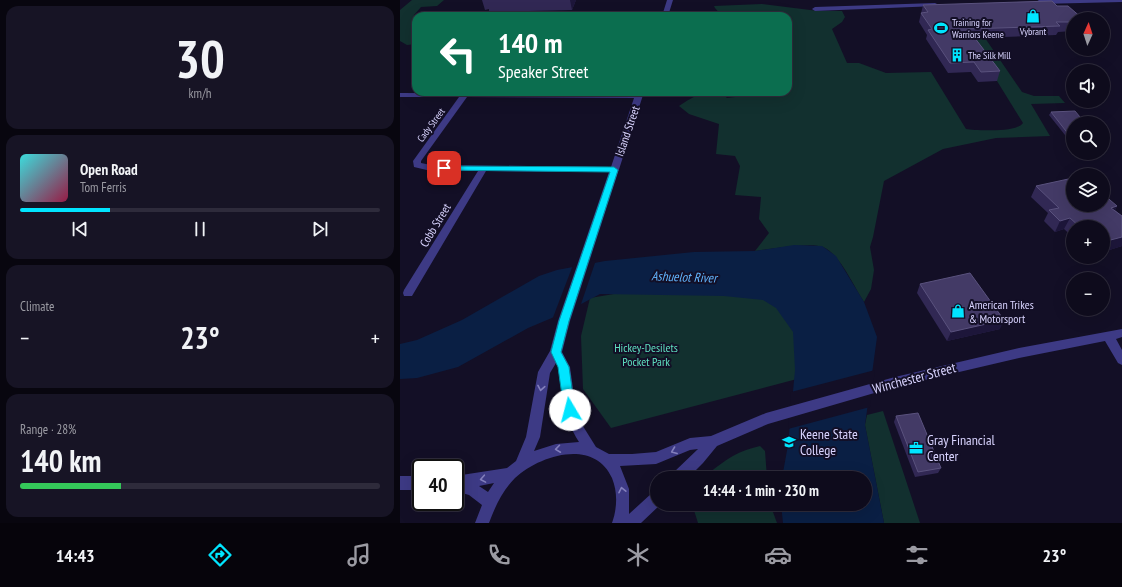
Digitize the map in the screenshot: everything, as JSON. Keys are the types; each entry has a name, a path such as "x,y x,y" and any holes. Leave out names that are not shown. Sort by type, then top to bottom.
{"street":[{"path":"666,12 670,0"},
{"path":"1035,2 1122,0"},
{"path":"815,9 938,5"},
{"path":"400,95 412,95"},
{"name":"Cady Street","path":"464,96 417,161 417,165 431,168 484,169"},
{"name":"Island Street","path":"516,469 533,437 544,372 556,352 564,321 639,96"},
{"path":"484,169 614,170"},
{"name":"Cobb Street","path":"408,294 484,169"},
{"name":"Winchester Street","path":"608,460 656,458 690,444 712,442 766,419 895,382 988,359 1122,333"},
{"path":"1108,336 1122,360"},
{"path":"556,352 564,367 570,410 576,426 591,450"},
{"name":"Winchester Street","path":"685,471 712,442"},
{"path":"482,523 495,493 516,469 529,459 550,450 572,447 591,450 608,460 619,475 624,495 619,523"},
{"path":"464,482 516,469"},
{"path":"400,483 412,483"},
{"path":"464,487 473,490 490,502"},
{"path":"630,523 650,504"}],"green space":[{"path":"412,0 444,0 437,6 421,7 417,12 412,12 412,44 407,45 400,41 400,10"},
{"path":"762,4 818,11 842,11 845,17 842,22 832,29 847,63 859,63 886,73 931,72 966,129 1006,129 1020,126 1023,123 997,81 965,38 985,38 1022,92 1034,96 1059,96 1065,103 1031,104 1050,136 996,138 943,149 884,181 870,247 874,270 871,289 864,302 841,264 835,256 823,247 809,245 755,251 769,233 759,219 761,197 735,195 740,166 735,156 716,154 719,124 689,114 679,106 697,96 725,96 727,98 735,96 792,96 792,12 718,12 714,6"},
{"name":"Hickey-Desilets Pocket Park","path":"741,288 797,316 797,379 611,428 583,389 581,336 590,298 620,293"},
{"path":"883,411 920,523 884,523 865,425 867,415"},
{"path":"760,446 765,451 766,471 712,471 723,462 751,448"},
{"path":"694,511 773,511 777,523 698,523"}],"water":[{"name":"Ashuelot River","path":"794,245 822,246 836,256 864,302 877,337 865,425 884,523 783,523 782,511 872,511 872,471 783,471 788,445 795,370 793,332 776,308 763,300 724,296 600,294 566,312 528,328 458,367 417,378 400,379 400,344 417,340 462,320 539,276 557,270 605,261 694,252 755,251"}],"pier":[{"path":"596,260 580,307 552,320 573,265"},
{"path":"875,370 870,407 788,429 791,392"}],"building":[{"name":"The Silk Mill","path":"1052,1 1057,6 1068,6 1075,12 1066,12 1066,22 1056,22 1060,26 968,29 1000,71 981,72 974,62 950,63 928,30 932,29 921,13 928,12 923,5"},
{"path":"1075,111 1079,116 1066,116 1066,131 1051,112"},
{"path":"1066,180 1066,212 1110,212 1110,200 1117,206 1111,208 1122,216 1122,237 1110,240 1110,220 1072,220 1070,218 1060,221 1049,210 1059,208 1036,186"},
{"name":"American Trikes & Motorsport","path":"970,273 1004,320 951,332 920,284"},
{"name":"Gray Financial Center","path":"918,413 941,468 918,472 896,416"}],"place":[{"name":"Vybrant","path":"1033,16"},
{"name":"Training for Warriors Keene","path":"941,28"},
{"name":"The Silk Mill","path":"957,55"},
{"name":"American Trikes & Motorsport","path":"958,311"},
{"name":"Keene State College","path":"789,442"},
{"name":"Gray Financial Center","path":"916,448"}],"route":[{"path":"444,168 614,170 564,321 556,352 564,367 570,410"}]}
